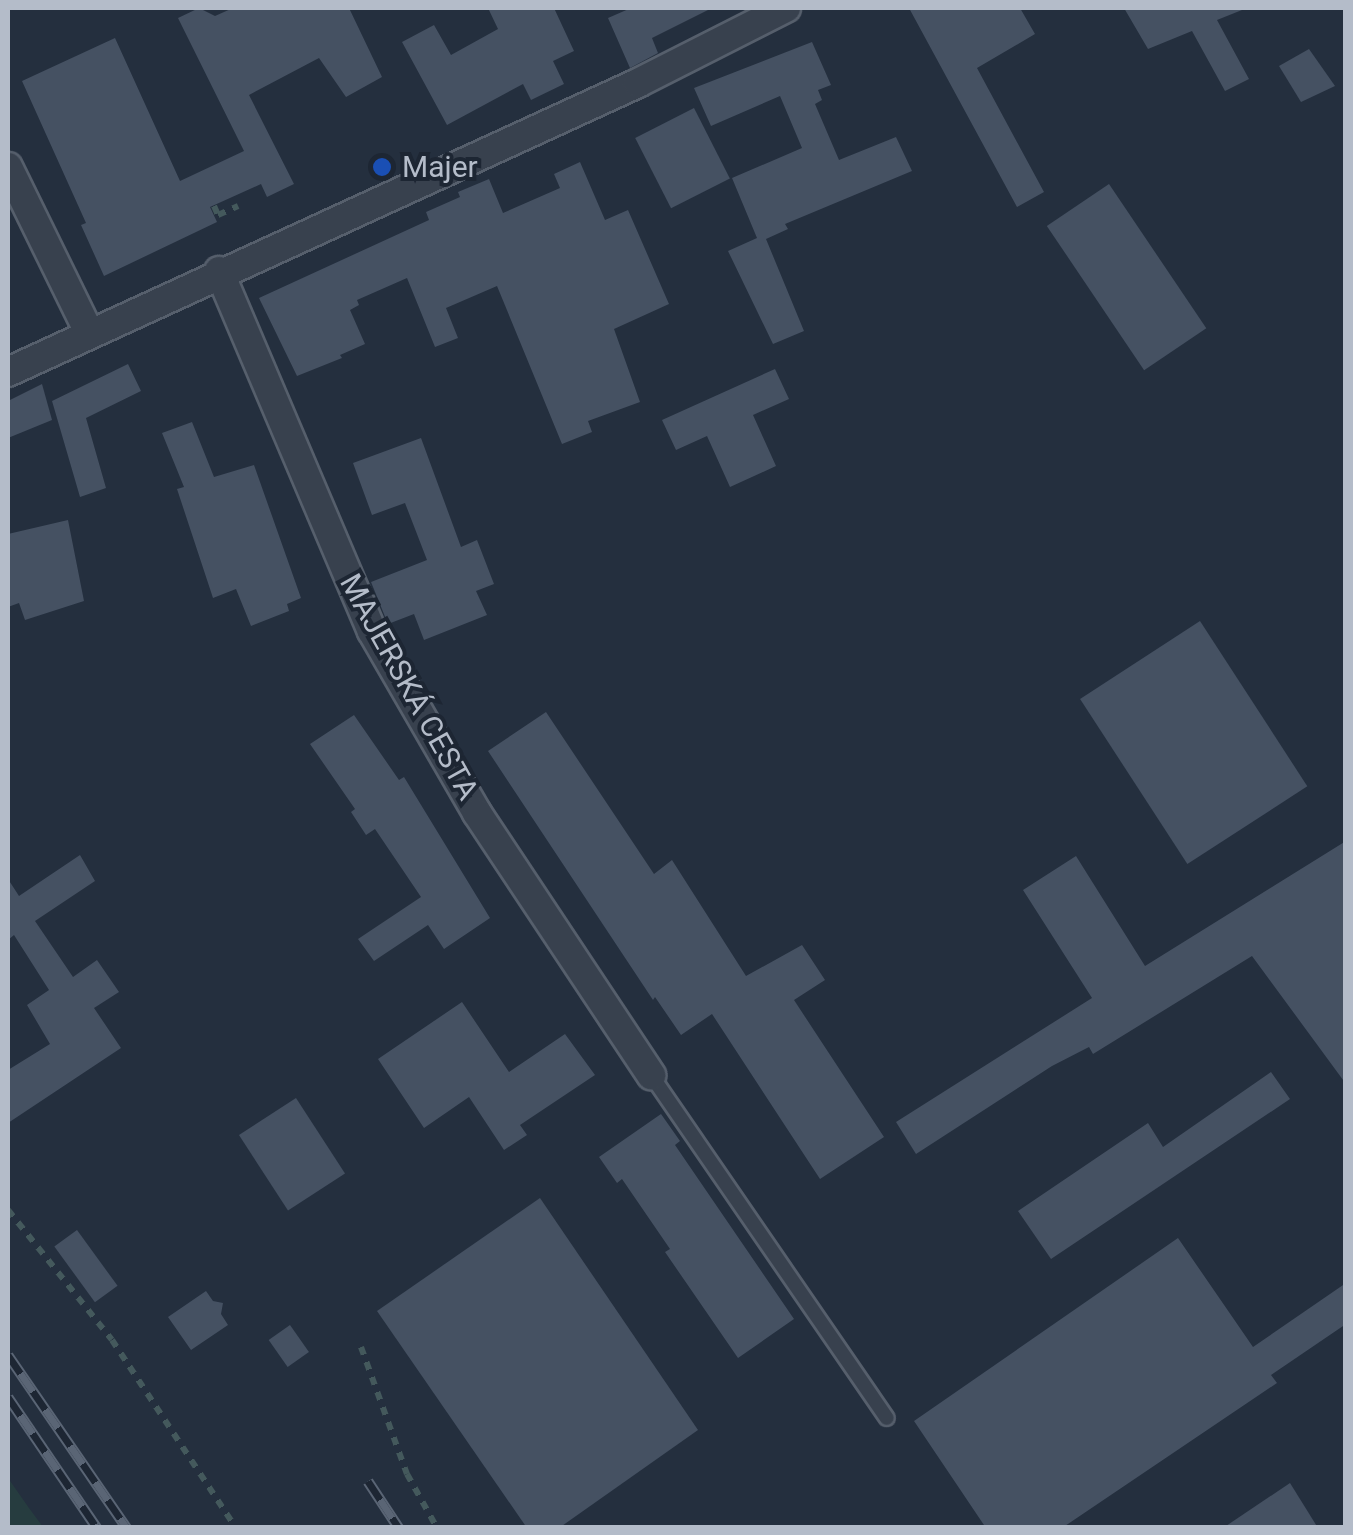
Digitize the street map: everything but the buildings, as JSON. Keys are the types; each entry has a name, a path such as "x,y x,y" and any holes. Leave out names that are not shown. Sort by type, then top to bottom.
{"street":[{"path":"8,372 220,271 638,84 786,8"},
{"path":"8,167 89,332"},
{"name":"MAJERSKÁ CESTA","path":"220,271 381,648 477,813 651,1075"}],"lane":[{"path":"651,1075 887,1418"}],"path":[{"path":"214,206 218,215 238,206"},
{"path":"8,1210 112,1340 236,1528"},
{"path":"361,1347 407,1474 437,1528"}],"green space":[{"path":"8,1478 29,1508 43,1527 8,1527"}],"railway":[{"path":"8,1355 127,1528"},
{"path":"8,1397 97,1528"},
{"path":"368,1481 399,1528"}],"place":[{"name":"Majer","path":"382,167"}]}
